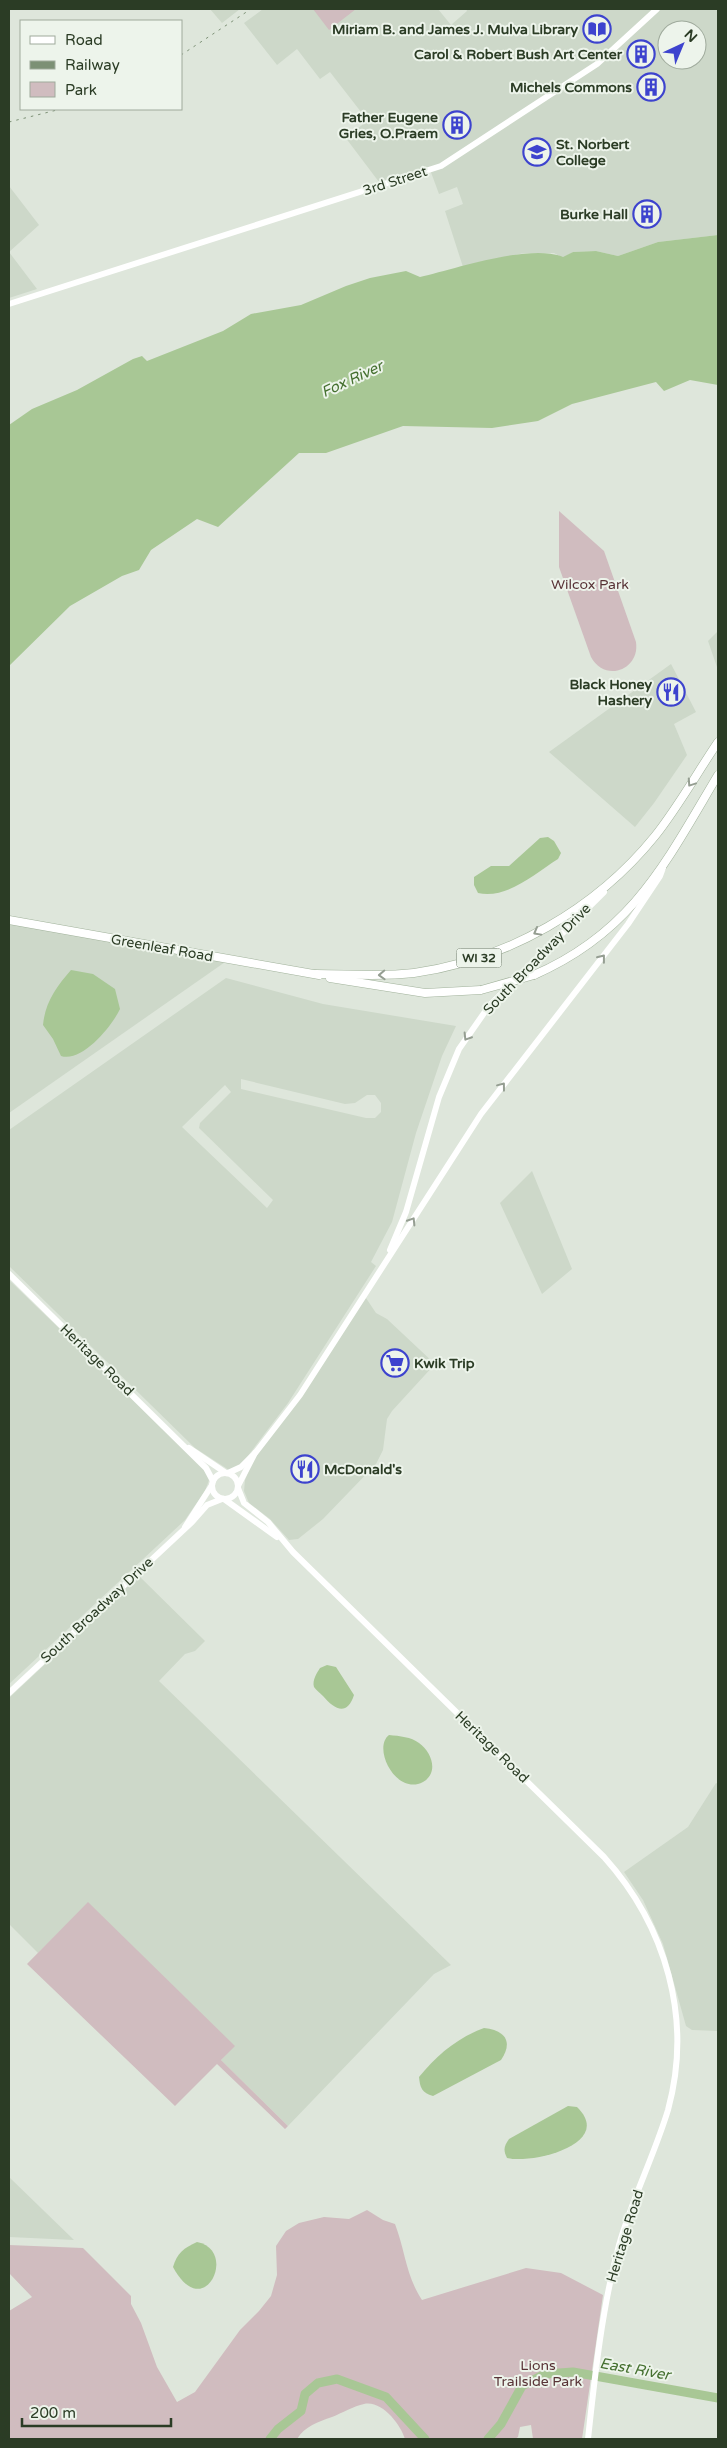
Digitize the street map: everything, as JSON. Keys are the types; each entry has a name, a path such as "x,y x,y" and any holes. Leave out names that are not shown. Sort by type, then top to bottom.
{"main road":[{"name":"3rd Street","path":"9,304 441,166 597,64 657,9"},
{"name":"South Broadway Drive","path":"385,1261 406,1212 445,1081 468,1035 489,1006 516,976 620,874 655,835 718,742"},
{"name":"WI 32","path":"316,974 412,992 481,990 534,976 580,952 604,934 638,902 663,868 718,775"},
{"name":"South Broadway Drive","path":"227,1473 241,1467 256,1452 317,1370 385,1261 481,1114 628,924 660,876 663,868"},
{"name":"WI 32","path":"316,974 358,976 413,973 475,959 518,942 558,921 592,898 620,874"},
{"name":"Greenleaf Road","path":"9,920 316,974"},
{"name":"Heritage Road","path":"9,1274 185,1447 208,1471 213,1482"},
{"name":"Heritage Road","path":"185,1447 227,1473"},
{"name":"South Broadway Drive","path":"238,1487 256,1452"},
{"path":"227,1473 236,1478 238,1487 234,1496 223,1499 214,1494 213,1482 218,1475 227,1473"},
{"name":"South Broadway Drive","path":"184,1528 213,1482"},
{"name":"Heritage Road","path":"238,1487 244,1503 268,1522 280,1539"},
{"name":"South Broadway Drive","path":"9,1693 192,1522 207,1505 223,1499"},
{"name":"Heritage Road","path":"223,1499 280,1539 616,1871 649,1920 663,1953 670,1979 678,2037 675,2074 670,2101 619,2247 610,2282 593,2390 588,2439"}],"shaded area":[{"path":"210,9 240,9 222,23"},
{"name":"St. Norbert College","path":"263,9 438,9 451,25 467,11 466,9 718,9 718,235 658,242 618,256 596,251 573,252 563,258 554,253 524,253 463,267 445,211 463,204 457,187 439,194 429,167 379,182 345,137 368,121 330,72 320,79 297,49 277,65 244,23"},
{"path":"9,186 39,225 9,252"},
{"path":"9,252 37,289 9,298"},
{"path":"718,631 718,670 708,641"},
{"path":"671,664 696,712 674,724 687,755 635,827 549,752"},
{"path":"9,920 228,960 9,1113"},
{"path":"226,978 323,1004 456,1026 442,1056 416,1133 392,1222 371,1262 376,1266 288,1403 241,1465 229,1470 195,1448 9,1266 9,1130","holes":["241,1079 345,1104 355,1103 367,1095 375,1095 381,1103 381,1112 375,1118 366,1118 241,1089","225,1085 231,1092 200,1123 199,1128 273,1200 267,1208 182,1127"]},
{"path":"532,1171 572,1269 542,1294 500,1203"},
{"path":"9,1280 204,1468 209,1480 205,1491 185,1520 9,1684"},
{"path":"364,1295 376,1313 387,1319 435,1364 387,1419 383,1450 376,1464 323,1519 298,1539 289,1540 270,1519 249,1503 244,1491 245,1480 256,1452 282,1420"},
{"path":"136,1573 205,1641 195,1651 185,1654 159,1681 451,1965 434,1974 288,2126 221,2060 234,2046 88,1903 38,1953 9,1924 9,1698 90,1622"},
{"path":"716,1783 718,1784 718,2031 692,2030 686,2026 663,1944 643,1900 624,1872 688,1827"},
{"path":"9,2177 74,2240 9,2237"}],"green space":[{"path":"313,9 356,9 329,30"},
{"name":"Wilcox Park","path":"559,511 604,551 636,642 636,652 633,660 620,670 604,670 591,657 559,567"},
{"path":"88,1902 235,2046 221,2060 288,2126 285,2129 217,2064 175,2106 27,1964"},
{"name":"Lions Trailside Park","path":"367,2210 383,2220 395,2224 412,2282 422,2300 526,2268 561,2273 603,2295 582,2439 533,2439 531,2425 520,2427 518,2437 515,2439 405,2439 390,2415 377,2406 364,2404 317,2423 304,2431 297,2439 9,2439 9,2311 32,2297 9,2273 9,2245 83,2248 131,2296 131,2304 141,2323 157,2367 177,2402 195,2392 240,2330 271,2296 277,2275 276,2246 286,2231 299,2223 324,2217 349,2219"}],"water":[{"name":"Fox River","path":"718,235 718,385 690,380 664,391 656,382 572,404 538,421 492,428 403,426 326,453 299,453 218,527 197,519 151,550 139,570 122,576 70,606 9,666 9,425 32,409 77,390 133,359 142,356 147,361 223,331 251,314 301,305 370,278 406,271 420,277 472,263 532,253 563,257 573,252 596,251 618,256 658,242"},
{"path":"548,837 554,841 561,853 558,859 510,889 489,894 478,893 474,885 474,877 491,866 509,866 540,838"},
{"path":"71,970 93,974 115,989 120,1009 95,1042 87,1049 69,1057 61,1056 53,1039 43,1025 46,1010 52,996"},
{"path":"327,1665 336,1667 354,1695 348,1706 344,1708 336,1707 314,1687 314,1679 320,1668"},
{"path":"389,1735 409,1738 424,1747 432,1762 431,1773 428,1778 423,1782 413,1785 396,1777 385,1759 383,1750 384,1741"},
{"path":"484,2028 497,2031 505,2038 507,2047 501,2060 433,2096 424,2092 419,2077 440,2054 456,2042"},
{"path":"568,2106 577,2107 586,2120 586,2131 578,2141 566,2149 534,2158 507,2158 505,2148 509,2139"},
{"path":"197,2242 209,2248 215,2257 216,2269 212,2279 205,2287 196,2289 185,2283 173,2267 182,2252 188,2246"}],"waterway":[{"name":"East River","path":"488,2439 501,2424 522,2386 545,2374 573,2372 718,2398"},
{"name":"East River","path":"270,2439 278,2429 301,2411 305,2394 318,2383 337,2379 386,2397 425,2439"}],"railway":[{"path":"182,54 251,9"},
{"path":"9,122 57,110"}],"place":[{"name":"Miriam B. and James J. Mulva Library","path":"597,29"},
{"name":"Carol & Robert Bush Art Center","path":"641,54"},
{"name":"Michels Commons","path":"651,87"},
{"name":"Father Eugene Gries, O.Praem","path":"457,125"},
{"name":"St. Norbert College","path":"537,152"},
{"name":"Burke Hall","path":"647,214"},
{"name":"Black Honey Hashery","path":"671,692"},
{"name":"Kwik Trip","path":"395,1363"},
{"name":"McDonald's","path":"305,1469"}]}
